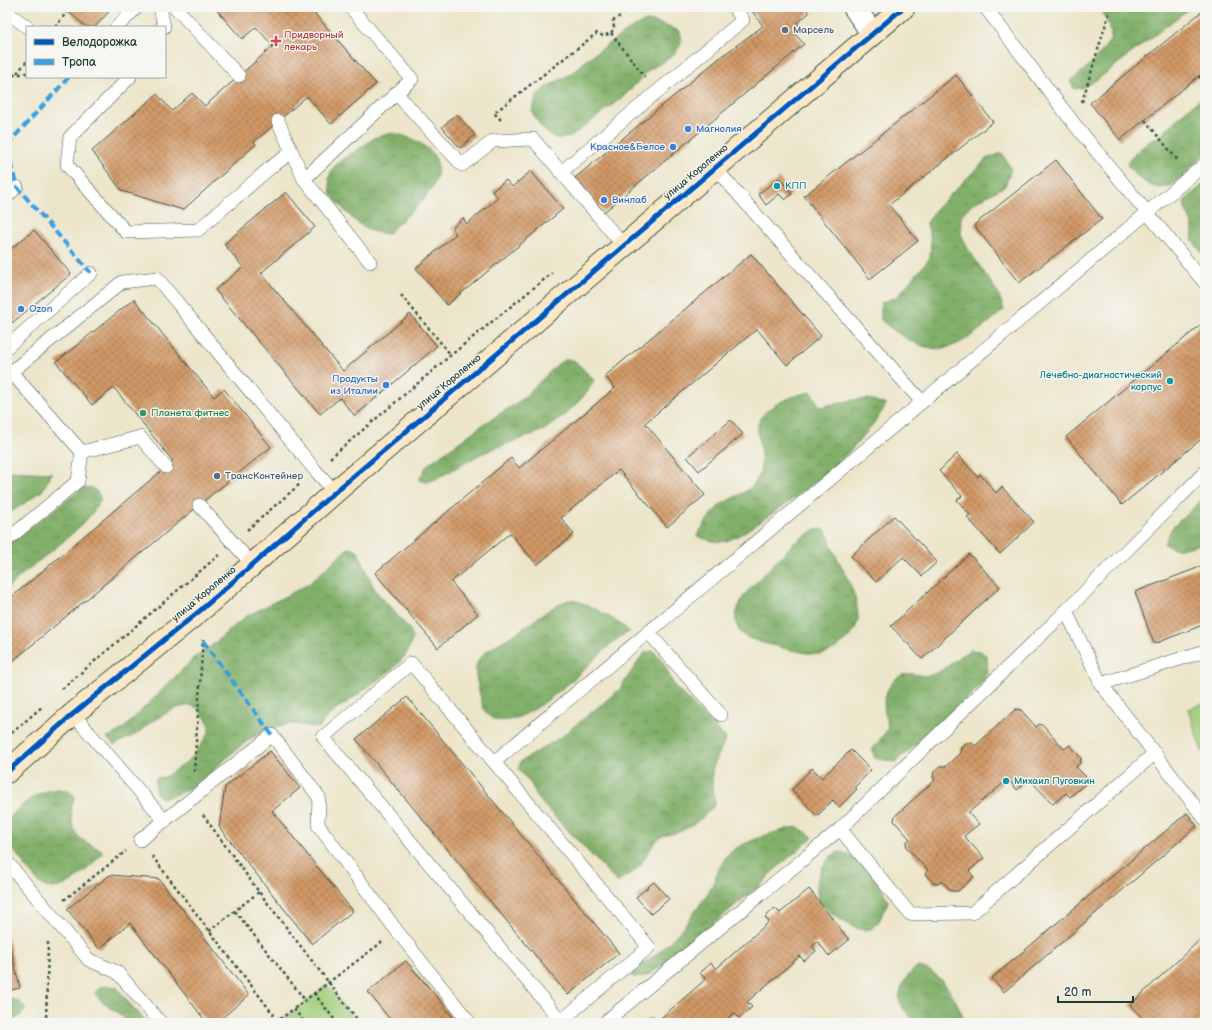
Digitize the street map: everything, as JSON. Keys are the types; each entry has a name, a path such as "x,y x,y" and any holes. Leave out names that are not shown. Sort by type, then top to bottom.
{"street":[{"path":"854,7 872,33"},
{"name":"улица Короленко","path":"7,772 73,714 202,609 335,492 904,7"}],"lane":[{"path":"118,26 137,7"},
{"path":"160,7 165,26"},
{"path":"175,7 239,76"},
{"path":"304,179 412,79 350,7"},
{"path":"561,172 656,91 743,20 734,7"},
{"path":"985,7 1075,125 1205,283"},
{"path":"7,12 26,26"},
{"path":"129,78 70,137 67,165 126,232 198,230 271,167 292,152"},
{"path":"396,93 462,165 493,141 533,139 624,246"},
{"path":"278,121 304,179 370,262"},
{"path":"494,762 1205,164"},
{"path":"715,168 922,402"},
{"path":"7,196 17,187"},
{"path":"7,347 91,273"},
{"path":"7,540 78,481 82,452 11,372 122,282 157,278 315,470 335,492"},
{"path":"82,452 140,437 166,467"},
{"path":"604,1023 840,829 1066,611 1205,472"},
{"path":"199,505 253,565"},
{"path":"1066,611 1101,684 1155,752 1205,819"},
{"path":"648,632 721,716"},
{"path":"1101,684 1205,651"},
{"path":"411,663 494,762 649,947 561,1021 323,737 411,663"},
{"path":"73,714 165,821"},
{"path":"140,840 272,735 319,797 318,825 396,931 470,1023"},
{"path":"840,829 910,914 972,913 1155,752"},
{"path":"7,862 89,960 117,972 161,1023"}],"path":[{"path":"518,140 494,113 597,33 603,36 611,33 614,28 613,21 632,7"},
{"path":"1075,125 1111,7"},
{"path":"56,26 68,12"},
{"path":"611,33 656,91"},
{"path":"17,74 26,62"},
{"path":"7,76 26,73"},
{"path":"1199,76 1205,84"},
{"path":"1145,120 1191,176"},
{"path":"401,295 451,355"},
{"path":"202,609 203,641 192,800 259,892 360,1023"},
{"path":"46,1023 49,911 140,840 279,1022"},
{"path":"209,931 259,892"},
{"path":"235,910 305,1000"},
{"path":"275,1023 279,1022 314,993 396,931"},
{"path":"314,993 337,1023"},
{"path":"294,1009 305,1023"}],"green space":[{"path":"1099,7 1191,7 1098,79 1082,88 1074,89 1070,81 1087,67 1106,47 1111,36 1111,32"},
{"path":"646,21 654,22 680,31 681,44 673,56 649,70 624,96 572,136 558,138 552,136 543,129 532,112 537,95 543,89 574,72 586,60 630,29"},
{"path":"1205,95 1205,153 1186,174 1177,182 1168,186 1159,188 1150,185 1139,178 1127,165 1131,157 1151,140 1160,136 1186,110"},
{"path":"393,133 418,142 428,149 434,156 437,165 437,176 432,187 423,200 388,234 371,231 363,227 350,216 331,195 329,178 332,169 338,163 376,137"},
{"path":"1002,153 1011,169 1005,186 974,203 961,215 961,234 968,249 998,293 1004,310 968,338 952,346 936,349 910,341 881,320 881,303 897,297 930,258 931,240 927,223 936,209 986,159"},
{"path":"1205,183 1205,257 1192,240 1193,227 1186,212 1184,201"},
{"path":"567,359 575,361 594,380 586,394 566,414 544,430 483,453 436,479 427,482 419,480 427,465 484,424 521,400 559,363"},
{"path":"811,392 820,407 853,400 870,399 886,405 874,423 845,456 812,485 777,510 729,540 718,542 697,536 717,508 745,492 758,478 761,466 761,454 758,429 759,421 763,414 770,408 786,399"},
{"path":"7,471 52,473 42,491 7,515"},
{"path":"91,487 98,493 101,500 93,512 70,535 7,589 7,545 82,489"},
{"path":"1205,497 1205,543 1179,548 1169,547 1164,544 1172,528"},
{"path":"816,529 825,530 853,591 858,617 855,629 851,635 834,649 822,654 816,654 774,646 749,638 741,633 736,624 736,615 745,594 794,543"},
{"path":"348,548 357,550 375,590 410,630 413,638 406,655 395,667 345,704 337,708 324,720 320,727 290,724 264,731 238,748 190,788 161,798 155,792 156,778 165,777 188,761 209,733 209,723 198,708 190,705 173,709 151,722 137,734 114,745 107,738 123,729 195,657 210,647 245,617 309,584"},
{"path":"569,600 583,603 592,607 618,622 630,632 614,642 556,694 531,711 519,717 508,720 494,719 489,716 484,708 476,678 476,666 480,658 493,647 518,632 549,610"},
{"path":"971,650 980,651 987,656 988,674 977,689 951,715 895,762 875,758 872,750 888,729 884,700 888,689 894,680 908,674 926,676 932,675"},
{"path":"653,651 661,659 676,688 726,738 712,770 715,804 703,817 689,827 679,832 665,835 657,840 637,869 618,883 539,800 531,784 519,770 520,762 561,737 619,690 644,653"},
{"path":"1205,703 1205,751 1202,752 1188,709"},
{"path":"60,789 69,791 75,796 71,817 76,833 84,841 103,852 91,866 74,880 55,888 46,887 38,882 7,843 7,821 30,799 44,792"},
{"path":"798,827 813,837 771,873 765,881 711,925 692,944 650,974 642,977 633,977 629,972 654,956 683,928 708,893 720,867 730,853 742,845 762,837"},
{"path":"840,852 855,859 869,871 885,895 888,902 879,921 873,928 864,930 846,923 826,908 819,899 817,885 820,871 829,859"},
{"path":"919,967 927,969 942,981 954,997 965,1023 915,1023 903,1008 899,998 904,982 911,972"},
{"path":"327,985 356,1023 283,1023 281,1021"},
{"path":"100,987 117,987 127,1001 148,1023 127,1023 124,1018 103,1002 95,993"},
{"path":"7,997 20,1002 26,1009 20,1016 7,1023"}],"building":[{"path":"63,7 113,7 96,26 85,26"},
{"path":"214,7 309,7 376,84 331,124 307,96 254,142 256,144 183,210 122,191 92,151 157,94 172,111 192,93 205,106 273,46 256,27 242,39"},
{"path":"749,7 805,7 809,13 797,23 801,27 794,33 804,44 604,212 575,178 722,56 763,26"},
{"path":"1205,9 1205,71 1120,140 1090,103"},
{"path":"956,75 993,122 889,205 918,241 870,279 804,196"},
{"path":"456,114 475,135 460,148 442,127"},
{"path":"1056,160 1102,219 1019,283 974,225"},
{"path":"531,171 563,209 447,305 416,268 456,234 452,228 463,218 467,224 498,198 492,191 506,180 512,187"},
{"name":"КПП","path":"779,178 792,194 785,200 779,194 766,205 758,194"},
{"path":"286,192 315,227 261,273 343,371 410,314 437,346 355,416 340,398 320,414 215,290 243,267 224,244"},
{"path":"34,230 71,274 7,327 7,252"},
{"path":"751,254 821,336 787,365 757,329 645,423 705,495 667,527 619,470 561,518 574,534 537,565 510,533 451,582 478,614 438,648 375,573 511,458 519,468 615,388 605,376"},
{"path":"134,299 214,397 224,389 271,447 199,505 7,666 7,601 173,461 114,388 92,405 56,362"},
{"name":"Лечебно-диагностический корпус","path":"1203,323 1205,325 1205,436 1122,505 1066,437"},
{"path":"731,420 743,434 699,471 687,457"},
{"path":"957,454 978,477 980,474 996,493 1002,487 1034,522 1000,554 967,517 970,515 957,500 962,496 939,471"},
{"path":"894,516 937,562 922,576 903,557 876,582 851,556"},
{"path":"969,554 1000,587 922,659 891,626"},
{"path":"1205,565 1205,624 1154,644 1135,592"},
{"path":"407,697 619,953 568,995 356,739"},
{"path":"1016,709 1021,710 1036,727 1039,724 1044,726 1064,749 1070,745 1081,758 1080,763 1076,767 1087,778 1086,783 1070,797 1066,793 1053,804 1029,779 1017,790 1008,779 968,813 979,824 964,836 984,858 969,871 974,877 958,891 951,891 942,881 938,884 933,883 925,874 928,870 907,848 906,842 910,839 894,821 895,816 935,780 933,777 934,771 940,766 946,766 960,753 961,748 966,743 972,743 975,746"},
{"path":"851,750 871,770 855,787 857,789 839,807 833,800 817,816 792,790 812,768 822,778"},
{"path":"270,751 300,788 272,811 353,911 312,944 219,827 225,787"},
{"path":"1187,813 1197,826 1004,992 992,978"},
{"path":"110,875 159,879 249,995 216,1023 207,1023 130,923 99,949 67,909"},
{"path":"654,882 669,899 651,914 636,897"},
{"path":"809,889 849,940 829,956 818,942 812,946 816,951 804,961 800,956 747,1002 752,1007 739,1018 734,1013 722,1023 655,1023 706,979 700,973 711,963 716,969 769,922 765,917 775,908 780,913"},
{"path":"7,934 20,988 7,991"},
{"path":"1205,935 1205,1023 1147,1023 1130,1005"},
{"path":"406,961 438,998 457,1023 393,1023 368,992"},
{"path":"650,1017 655,1023 643,1023"}],"marked path":[{"path":"7,145 68,78"},
{"path":"7,151 17,187 91,273"},
{"path":"203,641 272,735"}],"cycle path":[{"path":"7,772 73,714 202,609 335,492 904,7"}],"place":[{"name":"Марсель","path":"785,30"},
{"name":"Придворный лекарь","path":"276,41"},
{"name":"Магнолия","path":"688,129"},
{"name":"Красное&Белое","path":"673,147"},
{"name":"КПП","path":"777,186"},
{"name":"Винлаб","path":"604,200"},
{"name":"Ozon","path":"21,309"},
{"name":"Лечебно-диагностический корпус","path":"1170,381"},
{"name":"Продукты из Италии","path":"386,385"},
{"name":"Планета фитнес","path":"143,413"},
{"name":"ТрансКонтейнер","path":"217,476"},
{"name":"Михаил Пуговкин","path":"1006,781"}]}
